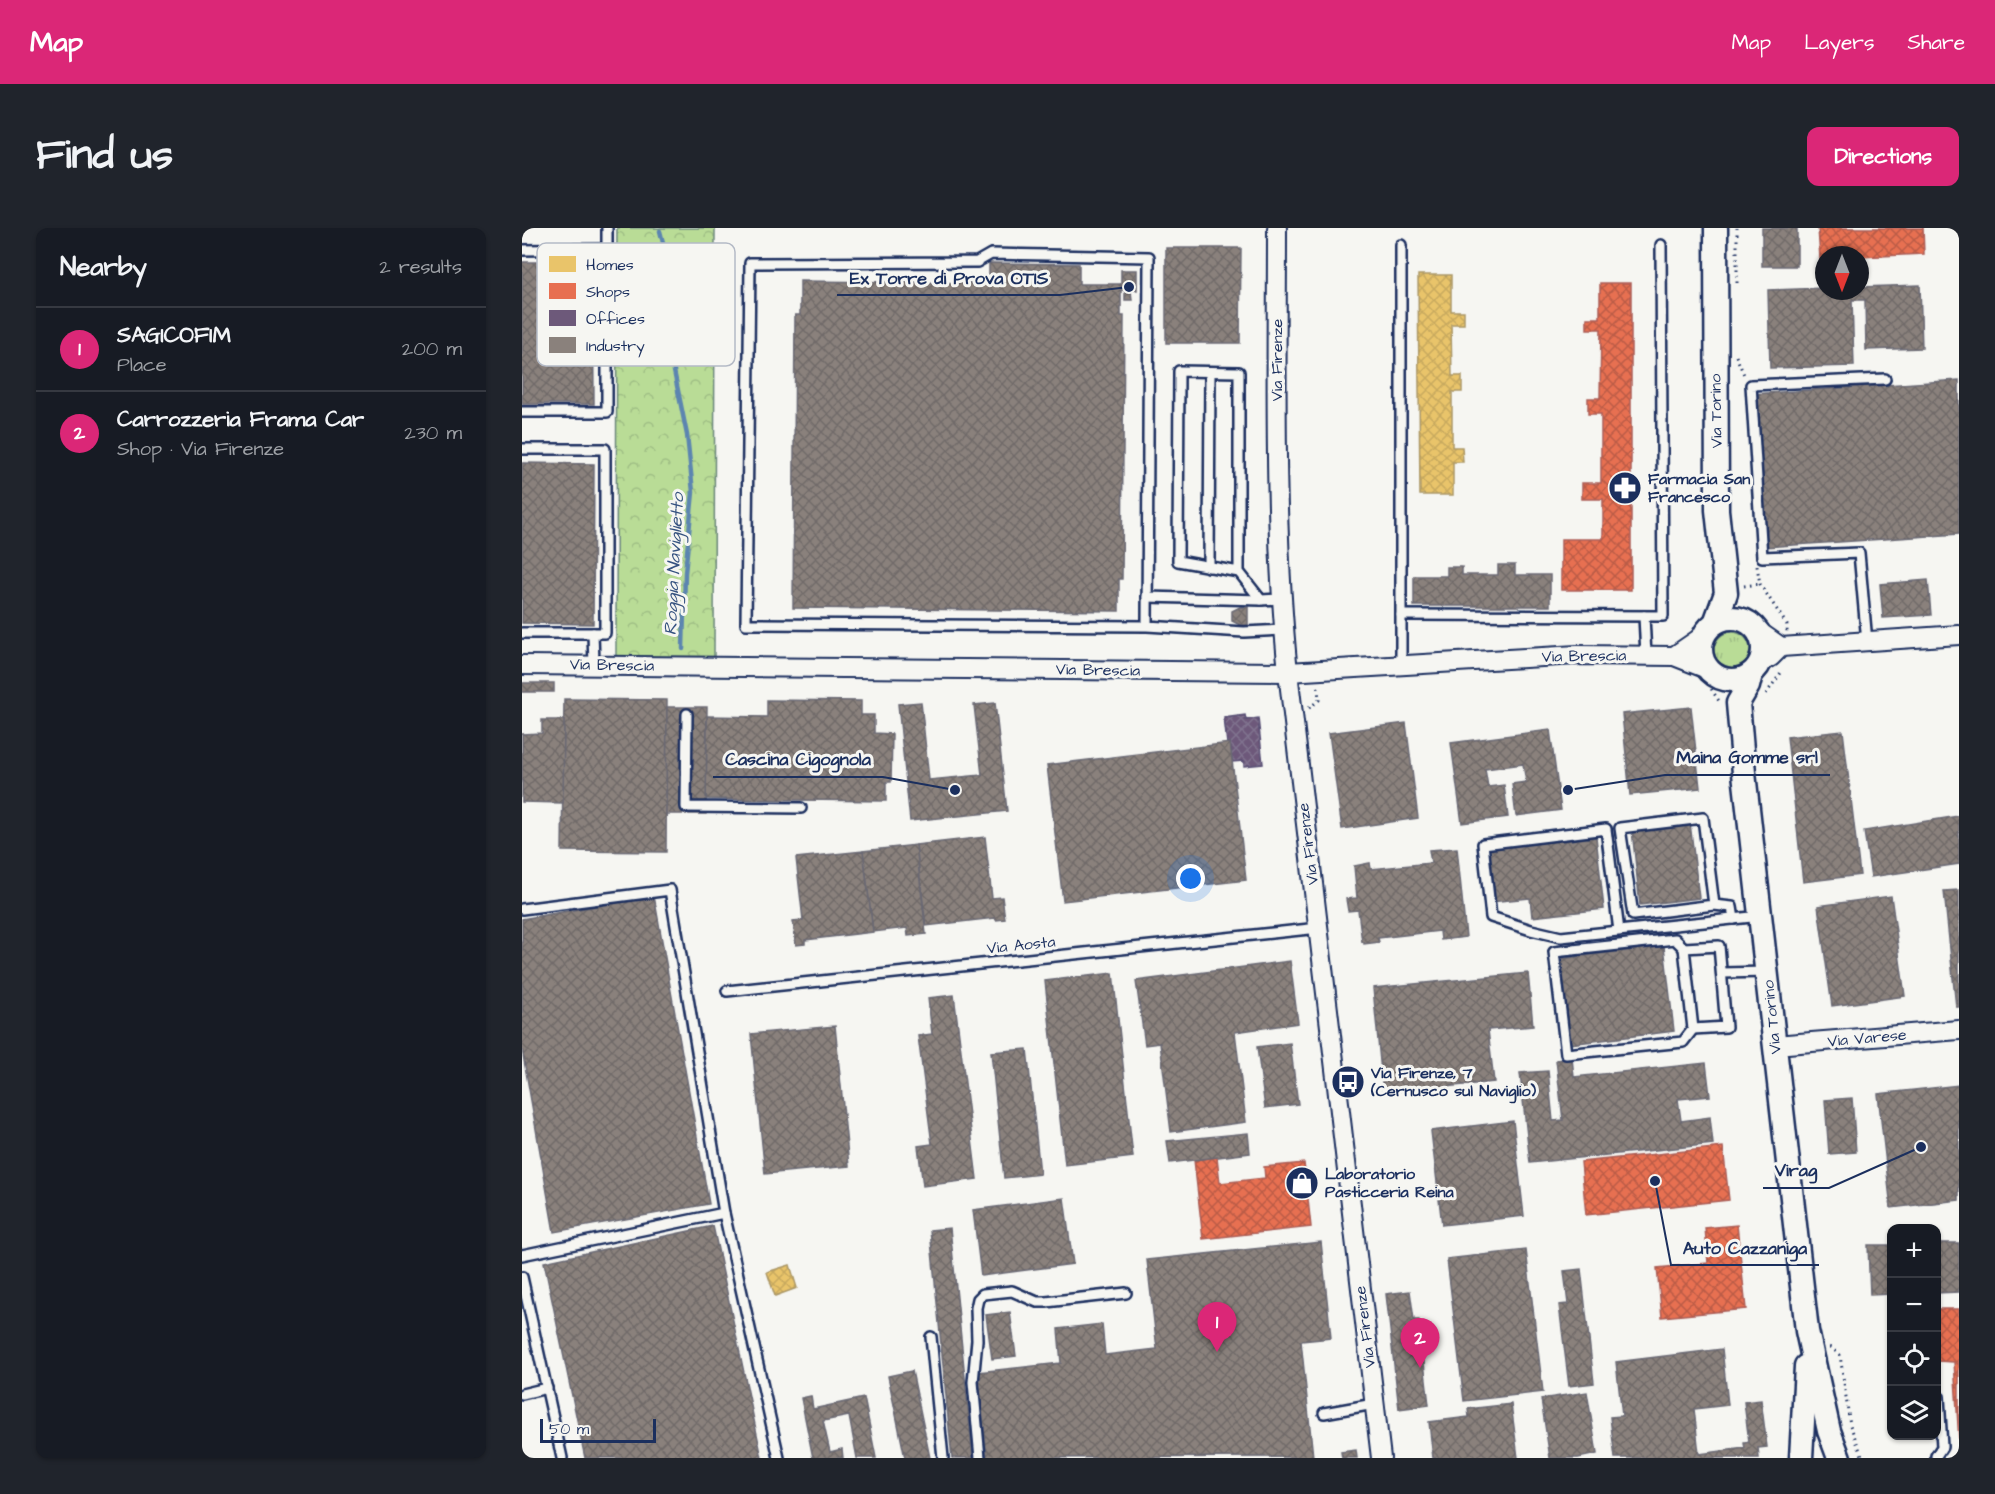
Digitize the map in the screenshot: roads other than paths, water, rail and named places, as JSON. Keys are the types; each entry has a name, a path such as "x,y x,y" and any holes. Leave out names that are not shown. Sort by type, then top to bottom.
{"street":[{"name":"Via Firenze","path":"1277,228 1276,442 1283,630 1381,1458"},
{"name":"Via Torino","path":"1716,228 1717,510 1726,593 1763,644 1762,657 1738,704"},
{"name":"Via Torino","path":"1726,593 1709,629 1701,656 1738,704 1807,1331 1829,1431 1839,1458"},
{"path":"1674,656 1709,629 1729,618 1751,626 1784,647"},
{"path":"1713,673 1732,680 1755,668 1784,647 1959,635"},
{"name":"Via Brescia","path":"522,665 1288,672 1577,655 1674,656 1713,673"},
{"name":"Via Varese","path":"1775,1045 1959,1030"},
{"name":"Via Torino","path":"1801,1458 1807,1331"}],"lane":[{"path":"1401,245 1401,665"},
{"path":"1401,615 1663,616 1661,245"},
{"path":"522,250 537,250"},
{"path":"1147,626 1149,257 991,254 977,262 750,263 746,624 1147,626 1244,632 1283,630"},
{"path":"522,412 607,412 607,366"},
{"path":"1239,572 1178,561 1179,371 1239,372 1239,572 1262,600"},
{"path":"1209,567 1210,372"},
{"path":"1867,642 1859,554 1762,557 1751,385 1886,379"},
{"path":"522,449 605,449 605,633 522,633"},
{"path":"1147,597 1281,599"},
{"path":"1644,616 1646,656"},
{"path":"593,633 594,665"},
{"path":"687,714 686,807 801,808"},
{"path":"1714,905 1703,818 1620,828 1633,915 1714,905 1732,907 1734,919"},
{"path":"1618,931 1606,829 1483,844 1491,917 1531,930 1561,937 1761,916"},
{"path":"522,909 669,890 723,1213 779,1458"},
{"name":"Via Aosta","path":"727,991 1318,928"},
{"path":"1675,939 1684,948 1693,1029 1683,1042 1566,1054 1554,952 1675,939"},
{"path":"1684,948 1719,946 1726,1027 1693,1029"},
{"path":"1722,973 1767,972"},
{"path":"522,1255 723,1213"},
{"path":"522,1277 562,1458"},
{"path":"980,1458 973,1382 978,1299 983,1294 1006,1292 1018,1293 1037,1302 1126,1293"},
{"path":"930,1337 943,1458"},
{"path":"522,1394 547,1388"},
{"path":"1324,1413 1374,1404"},
{"path":"1936,1456 1942,1447 1941,1430"}],"waterway":[{"name":"Roggia Naviglietto","path":"660,231 663,243"},
{"name":"Roggia Naviglietto","path":"673,366 687,435 693,492 685,573 683,649"}],"place":[{"name":"Ex Torre di Prova OTIS","path":"1129,287"},
{"name":"Farmacia San Francesco","path":"1625,488"},
{"name":"Cascina Cigognola","path":"955,790"},
{"name":"Maina Gomme srl","path":"1568,790"},
{"name":"Via Firenze, 7 (Cernusco sul Naviglio)","path":"1348,1082"},
{"name":"Virag","path":"1921,1147"},
{"name":"Auto Cazzaniga","path":"1655,1181"},
{"name":"Laboratorio Pasticceria Reina","path":"1302,1183"},
{"name":"SAGICOFIM","path":"1217,1352"},
{"name":"Carrozzeria Frama Car","path":"1420,1368"}]}
